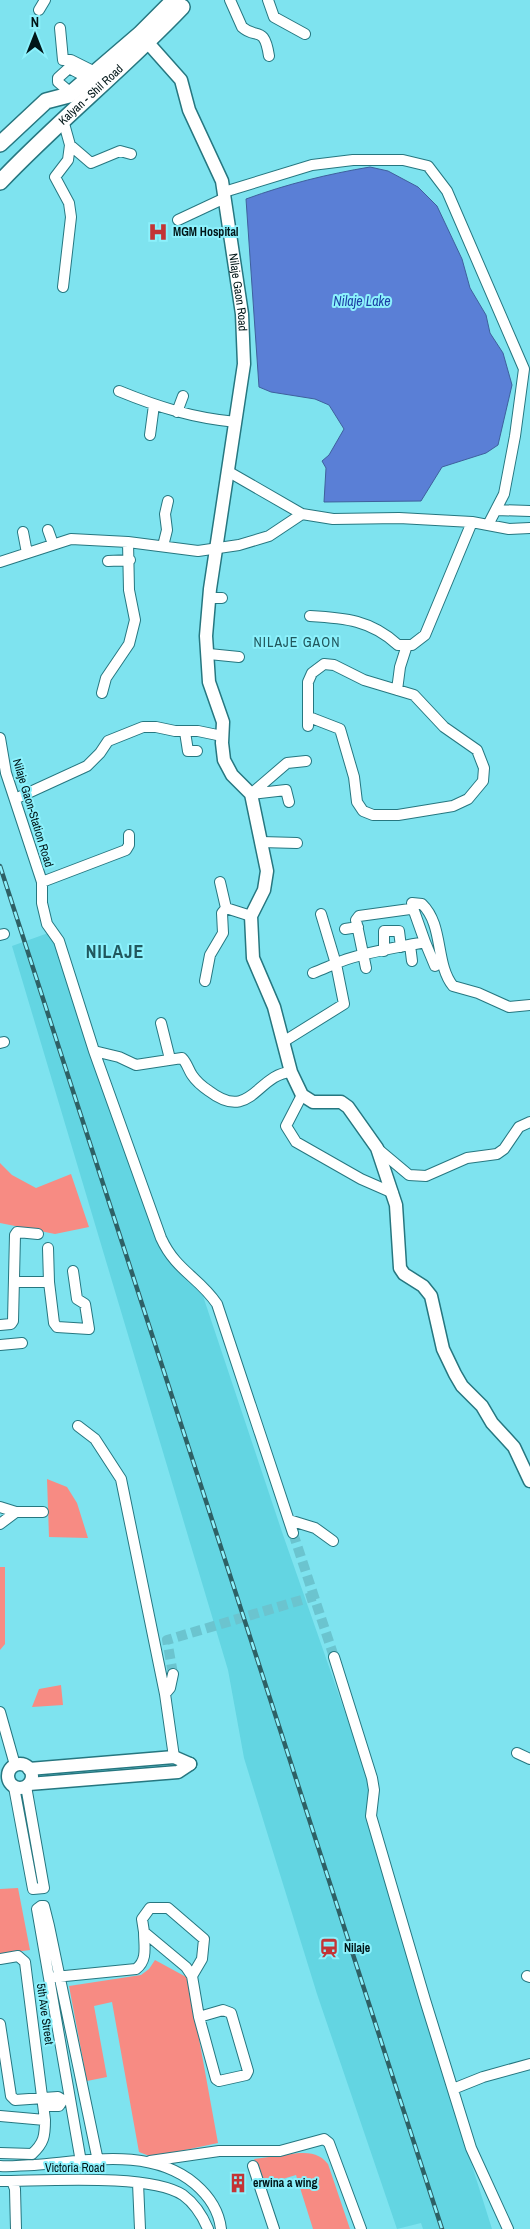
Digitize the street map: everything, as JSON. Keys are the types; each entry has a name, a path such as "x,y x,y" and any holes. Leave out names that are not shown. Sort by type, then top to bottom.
{"main road":[{"name":"Kalyan - Shil Road","path":"0,182 178,4"},
{"name":"Kalyan - Shil Road","path":"0,144 46,101 64,95 144,38"}],"street":[{"path":"39,10 45,0"},
{"path":"230,0 242,27 261,35 264,39 269,56"},
{"path":"268,0 274,17 306,34"},
{"path":"60,28 58,60 71,60 91,75"},
{"name":"Nilaje Gaon Road","path":"144,38 181,80 188,110 222,181 242,314 244,364 216,548 216,598 206,636 209,654 209,682 223,722 224,760 232,775 251,794"},
{"path":"63,120 70,145 68,160 55,177 69,204 71,217 63,287"},
{"path":"70,145 91,163 120,151 131,154"},
{"path":"178,220 225,195 312,165 345,161 403,160 428,166 447,192 524,369 515,436 504,494 489,523"},
{"path":"118,391 154,405 200,419 236,422"},
{"path":"177,412 183,396"},
{"path":"150,435 154,405"},
{"path":"229,472 302,514 333,519 399,518 489,523 509,529 530,528"},
{"path":"163,546 167,530 165,514 168,501"},
{"path":"496,510 530,511"},
{"path":"0,562 71,539 128,542 198,551 239,545 270,536 302,514"},
{"path":"310,616 348,619 384,632 398,645 412,645 425,635 472,522"},
{"path":"48,530 53,544"},
{"path":"23,532 27,553"},
{"path":"102,693 106,678 129,644 134,620 129,590 130,560 128,542"},
{"path":"108,561 130,560"},
{"path":"397,690 400,667 408,645"},
{"path":"209,654 239,657"},
{"path":"324,664 334,665 364,680 397,690 414,695 444,726 477,750 484,768 483,780 468,799 453,806 398,815 373,814 363,810 358,802 343,733 340,729 309,721 308,682 312,673 324,664"},
{"path":"16,799 87,766 100,753 108,741 149,726 186,732 198,731 222,736"},
{"path":"186,732 188,751 197,751"},
{"name":"Nilaje Gaon-Station Road","path":"0,738 6,774 16,799 42,882 42,903 47,924 59,941 94,1051"},
{"path":"251,794 287,763 306,762"},
{"path":"251,794 286,790 289,802"},
{"path":"251,794 267,871 266,882 251,916 253,958 274,1007 291,1072 302,1094 313,1102 340,1102 348,1107 377,1148 410,1175 426,1176 467,1158 497,1154 504,1148 519,1127 530,1122"},
{"path":"42,882 126,850 129,845 129,834"},
{"path":"261,842 297,843"},
{"path":"220,882 226,908"},
{"path":"412,902 422,904 433,921 448,976 453,986 478,993 510,1007 530,1005"},
{"path":"226,908 251,916"},
{"path":"204,981 210,955 223,933 222,913 226,908"},
{"path":"366,968 356,920 359,916 410,909 414,911 435,966"},
{"path":"283,1042 344,1004 321,914"},
{"path":"345,929 358,927"},
{"path":"384,951 384,931 399,931 412,962"},
{"path":"313,972 363,956 425,942"},
{"path":"333,965 334,984"},
{"path":"161,1023 170,1059"},
{"path":"94,1051 120,1057 136,1065 182,1058 191,1074 209,1091 225,1101 234,1102 251,1097 278,1074 291,1072"},
{"path":"94,1051 160,1238 175,1263 210,1293 217,1304 293,1533"},
{"path":"302,1094 286,1126 296,1142 361,1178 393,1193"},
{"path":"377,1148 396,1205 400,1268 404,1274 423,1286 431,1296 444,1349 455,1374 462,1386 482,1406 492,1423 514,1447 530,1481"},
{"path":"0,1325 11,1324 13,1321 15,1235 17,1232 38,1234"},
{"path":"48,1248 49,1282 54,1323 57,1327 89,1328 85,1304 77,1299 73,1271"},
{"path":"14,1282 49,1282"},
{"path":"0,1345 22,1343"},
{"path":"78,1426 95,1438 121,1479 165,1694 174,1757"},
{"path":"0,1507 16,1512 43,1512"},
{"path":"0,1524 16,1512"},
{"path":"289,1520 315,1528 333,1541"},
{"path":"334,1657 372,1778 374,1790 371,1816 373,1825 453,2089 471,2148 508,2229"},
{"path":"165,1694 170,1688 173,1674"},
{"path":"0,1712 34,1889 44,1888 13,1778"},
{"path":"517,1754 530,1759"},
{"path":"174,1757 190,1764 178,1772 13,1778 23,1765 29,1769 174,1757"},
{"path":"81,2162 67,2100 37,1909 42,1906 44,1906 49,1926 98,2161"},
{"path":"49,1982 85,1979 91,1975 136,1969 145,1958 142,1919 150,1908 159,1906 168,1908 204,1939 202,1959 192,1976"},
{"path":"144,1932 186,1967 192,1976 199,2017 216,2079 220,2081 246,2075 248,2071 231,2014 223,2010 199,2017"},
{"name":"5th Ave Street","path":"0,1959 18,1956 25,1962 44,2102"},
{"path":"0,2030 11,2096 15,2100 44,2102 58,2097 67,2100 85,2094"},
{"path":"453,2089 483,2077 530,2064"},
{"path":"0,2153 32,2154 41,2146 45,2138 44,2102"},
{"path":"0,2116 45,2120"},
{"path":"0,2166 98,2161 150,2161 220,2152 280,2150 324,2139 329,2143 361,2229"},
{"path":"150,2161 174,2170 201,2188 220,2218 221,2229"},
{"path":"253,2166 274,2229"},
{"name":"Victoria Road","path":"0,2181 159,2185 183,2195 196,2208 208,2229"},
{"path":"12,2181 15,2189 16,2229"},
{"path":"138,2183 140,2229"}],"shaded area":[{"path":"51,932 158,1245 203,1296 282,1532 372,1790 367,1817 440,2064 492,2229 423,2229 421,2223 397,2229 317,1994 244,1758 228,1670 12,946"},
{"path":"0,1163 12,1175 36,1188 71,1174 89,1227 55,1234 0,1223"},
{"path":"47,1479 67,1487 77,1503 88,1538 49,1537"},
{"path":"0,1567 5,1567 5,1644 0,1650"},
{"path":"61,1685 63,1705 32,1707 39,1689"},
{"path":"18,1888 30,1950 0,1954 0,1889"},
{"path":"155,1960 188,1978 218,2143 152,2157 139,2152 112,2002 94,2006 107,2077 87,2081 69,1986 141,1975 149,1969"},
{"path":"299,2153 315,2155 322,2158 328,2164 350,2229 313,2229 296,2175 266,2184 254,2159"}],"water":[{"name":"Nilaje Lake","path":"370,167 388,171 418,187 437,206 462,259 470,288 486,315 490,333 503,353 512,385 498,445 486,453 442,467 421,501 324,502 326,468 322,461 329,455 344,429 329,405 315,399 271,392 259,387 246,199 308,180"}],"tunnel":[{"path":"293,1533 334,1657"},
{"path":"173,1674 167,1640 315,1596"}],"railway":[{"path":"0,866 442,2229"}],"place":[{"name":"MGM Hospital","path":"158,232"},
{"name":"Nilaje","path":"329,1948"},
{"name":"erwina a wing","path":"238,2183"}],"district":[{"name":"NILAJE GAON","path":"297,642"},
{"name":"NILAJE","path":"115,951"}]}
